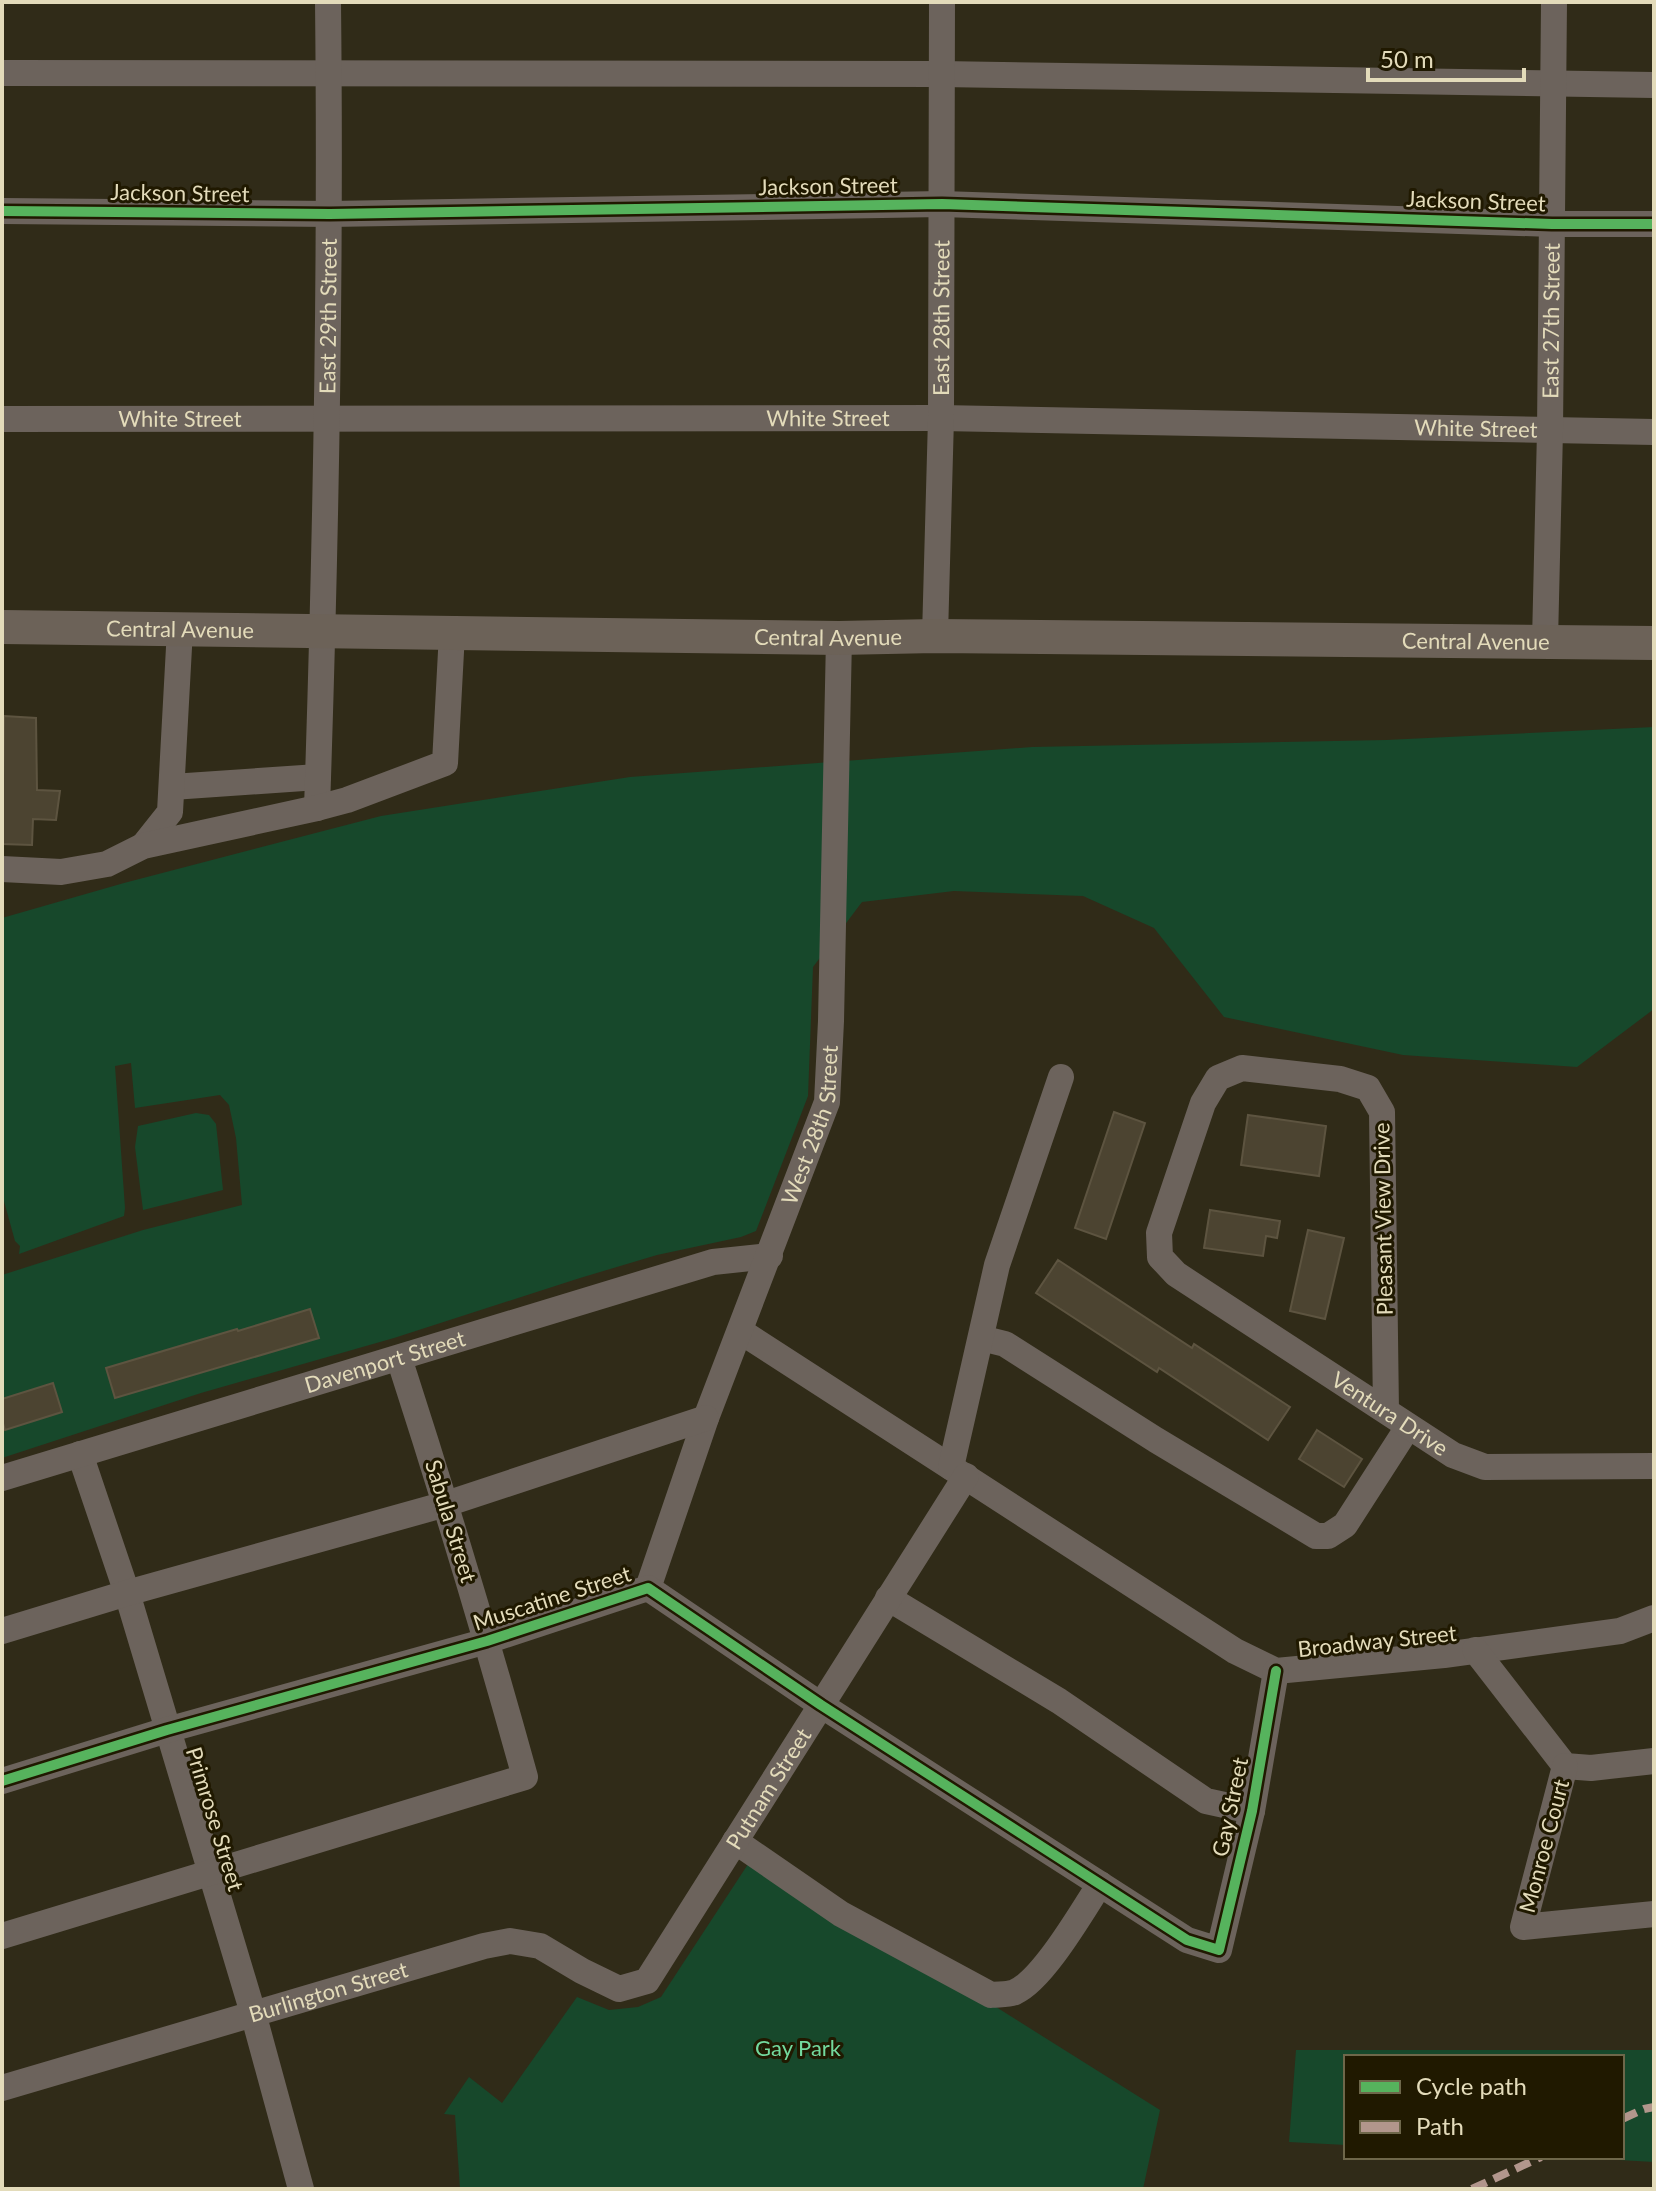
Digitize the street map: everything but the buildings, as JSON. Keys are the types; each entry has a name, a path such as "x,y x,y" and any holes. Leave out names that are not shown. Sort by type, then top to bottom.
{"main road":[{"name":"Central Avenue","path":"2,627 839,638 935,636 1654,643"}],"street":[{"name":"East 29th Street","path":"317,808 330,214 328,2"},
{"name":"East 28th Street","path":"935,636 941,418 942,2"},
{"name":"East 27th Street","path":"1545,641 1554,2"},
{"path":"2,73 941,74 1654,85"},
{"name":"Jackson Street","path":"2,211 330,214 942,204 1552,224 1654,224"},
{"name":"White Street","path":"2,419 941,418 1654,432"},
{"path":"143,846 170,812 180,629"},
{"path":"2,869 61,872 107,864 143,846 347,800 445,763 452,633"},
{"name":"West 28th Street","path":"648,1588 706,1418 827,1102 839,638"},
{"path":"172,787 318,777"},
{"name":"Pleasant View Drive","path":"1160,1257 1159,1233 1203,1103 1218,1078 1242,1068 1340,1079 1368,1088 1382,1112 1386,1411"},
{"name":"Putnam Street","path":"647,1981 888,1598 958,1472 997,1265 1061,1077"},
{"name":"Davenport Street","path":"2,1478 713,1262 770,1256"},
{"name":"Ventura Drive","path":"1160,1257 1176,1274 1453,1455 1485,1467 1654,1466"},
{"name":"Broadway Street","path":"740,1331 1235,1651 1276,1671 1444,1655 1620,1631 1654,1618"},
{"path":"981,1338 1005,1344 1316,1536 1328,1536 1345,1525 1408,1427"},
{"name":"Sabula Street","path":"209,1872 525,1777 446,1504 399,1358"},
{"path":"2,1631 446,1504 706,1418"},
{"name":"Primrose Street","path":"80,1454 127,1593 253,2013 301,2189"},
{"name":"Muscatine Street","path":"2,1781 167,1730 487,1641 648,1588 821,1705 1187,1940 1219,1950"},
{"path":"888,1598 1059,1701 1206,1801 1252,1811"},
{"path":"1475,1650 1565,1766 1591,1768 1654,1761"},
{"name":"Gay Street","path":"1219,1950 1252,1811 1276,1671"},
{"name":"Monroe Court","path":"1565,1766 1523,1927 1654,1914"},
{"path":"735,1841 841,1914 991,1995 1015,1993 1037,1974 1100,1884"},
{"path":"2,1936 209,1872"},
{"name":"Burlington Street","path":"2,2088 484,1946 510,1941 540,1946 619,1989 647,1981"}],"green space":[{"path":"1654,727 1654,1009 1577,1067 1403,1055 1224,1017 1154,928 1083,896 954,891 862,902 813,967 808,1096 756,1231 580,1278 394,1338 201,1393 2,1458 2,1275 143,1230 242,1205 236,1138 229,1105 220,1095 135,1108 131,1063 115,1066 124,1216 19,1254 20,1246 15,1241 2,1194 2,918 381,816 630,777 1032,747 1386,740"},
{"path":"196,1113 209,1115 216,1124 223,1190 143,1210 135,1147 138,1126"},
{"name":"Gay Park","path":"754,1855 1160,2110 1143,2189 460,2189 455,2115 444,2114 469,2077 502,2103 577,1997 609,2010 638,2007 661,1997"},
{"path":"1296,2050 1654,2050 1654,2162 1601,2159 1624,2159 1624,2055 1344,2055 1344,2145 1289,2142"}],"marked path":[{"path":"1624,2118 1654,2107"},
{"path":"1472,2189 1537,2159"}],"cycle path":[{"path":"2,211 330,214 942,204 1552,224 1654,224"},
{"path":"2,1781 167,1730 487,1641 648,1588 821,1705 1187,1940 1219,1950 1252,1811 1276,1671"}]}
